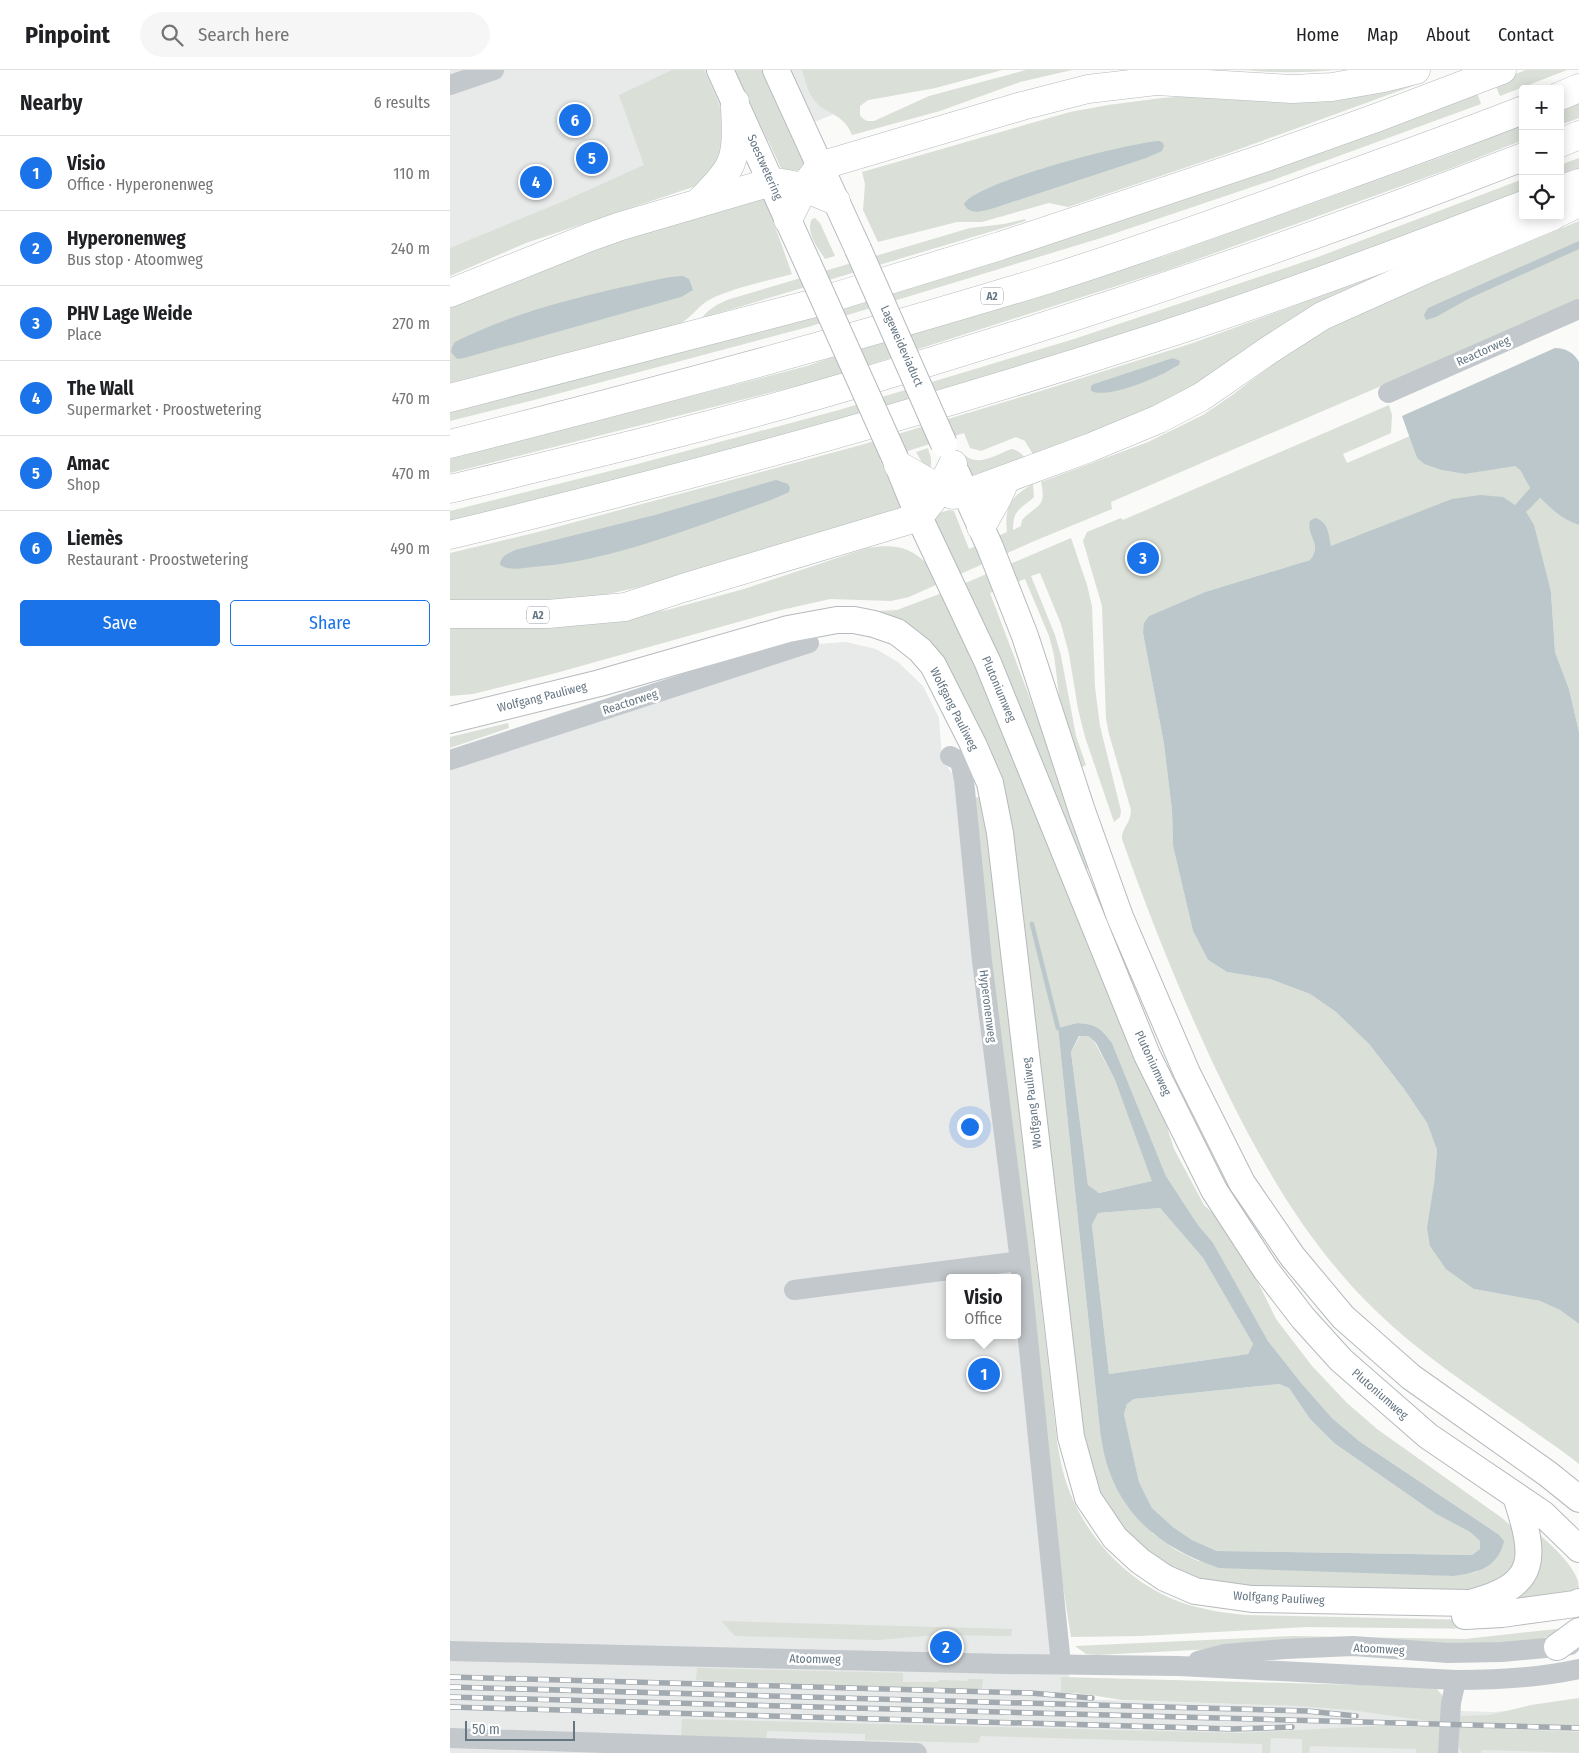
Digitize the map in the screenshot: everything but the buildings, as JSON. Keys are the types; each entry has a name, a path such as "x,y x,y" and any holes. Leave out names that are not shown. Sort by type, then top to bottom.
{"highway":[{"path":"788,220 804,187 820,166 1022,106 1088,89 1156,81 1293,89 1332,87 1416,70"},
{"path":"450,398 811,304 1000,246 1276,154 1502,70"},
{"path":"1564,94 1579,88"},
{"path":"698,203 728,167 735,139 735,102"},
{"name":"A2","path":"450,444 619,401 828,344 1051,278 1194,230 1519,112"},
{"path":"1564,141 1579,135"},
{"path":"450,489 611,450 847,387 1072,318 1343,224 1519,158"},
{"path":"450,293 590,237 771,182 804,187 836,201"},
{"path":"1564,189 1579,183"},
{"path":"1564,210 1579,203"},
{"path":"450,535 690,476 950,402 1153,338 1316,282 1519,206"},
{"path":"896,462 940,490 953,495 967,493 1006,479 1159,419 1201,397 1322,316 1436,265 1546,220"},
{"path":"919,517 940,490 948,454"},
{"path":"984,534 1006,479"},
{"name":"A2","path":"450,614 548,614 625,607 919,517"}],"main road":[{"name":"Soestwetering","path":"720,70 896,462"},
{"path":"776,70 836,201"},
{"name":"Lageweideviaduct","path":"836,201 948,454"},
{"path":"948,454 967,493 1006,586 1040,680 1082,810 1120,917 1186,1073 1242,1183 1292,1256 1343,1317 1411,1377 1548,1474 1579,1499"},
{"name":"Plutoniumweg","path":"896,462 919,517 983,652 1012,720 1147,1055 1214,1190 1266,1270 1303,1318 1341,1360 1428,1436 1543,1514 1578,1551"},
{"name":"Wolfgang Pauliweg","path":"450,720 600,683 788,629 837,620 854,620 874,624 897,632 933,665 973,744 990,783 1000,833 1071,1437 1088,1498 1115,1538 1140,1561 1165,1578 1195,1590 1252,1599 1470,1603 1492,1598 1504,1592 1520,1577 1526,1567 1530,1554 1529,1543 1516,1496"},
{"name":"Wolfgang Pauliweg","path":"450,732 535,708 596,695 803,637 824,633 843,632 867,635 896,647 910,657 926,674 967,751 983,796 992,837 1022,1077 1058,1420 1073,1488 1091,1523 1113,1551 1132,1568 1163,1588 1211,1606 1238,1609 1410,1612 1442,1616 1468,1616 1502,1614 1579,1602"},
{"path":"1568,1645 1579,1631"}],"street":[{"path":"450,84 494,70"},
{"name":"Reactorweg","path":"1388,393 1579,309"},
{"name":"Reactorweg","path":"450,760 810,643"},
{"name":"Hyperonenweg","path":"950,756 960,761 964,780 982,961 1020,1261 1061,1664"},
{"path":"794,1290 1020,1261"},
{"name":"Atoomweg","path":"1179,1666 1225,1654 1285,1649 1353,1646 1457,1653 1502,1652 1568,1645"},
{"name":"Atoomweg","path":"450,1651 1179,1666 1456,1680 1496,1680 1553,1674 1579,1669"},
{"path":"1448,1753 1451,1703 1456,1680"},
{"path":"450,1738 917,1753"}],"shaded area":[{"path":"450,70 1002,70 935,88 868,100 545,233 450,269"},
{"path":"672,70 704,70 725,118 729,146 699,185 526,243 450,276 450,248 564,201 644,165 619,95"},
{"path":"735,70 768,70 807,162 799,170 789,171 781,168"},
{"path":"802,70 1002,70 935,88 868,100 860,106 860,115 867,121 874,121 929,96 1026,70 1072,70 1020,82 940,111 852,135 844,122 823,109 814,100 808,90"},
{"path":"1245,70 1333,70 1267,72"},
{"path":"1526,70 1567,70 1528,85 1519,85 1519,89 1500,96 1494,82"},
{"path":"1423,80 1418,84 1223,155 1068,207 1049,203 982,222 957,222 878,242 863,210 865,184 862,172 1070,112 1162,98"},
{"path":"1476,89 1481,104 1273,180 1101,238 808,327 450,421 450,409"},
{"path":"1579,103 1579,118 1564,124 1564,109"},
{"path":"1519,127 1519,142 1452,168 1170,269 821,380 450,473 450,459 807,366 869,344 970,316 1165,256 1447,155"},
{"path":"1160,141 1164,146 1162,151 1146,158 994,208 973,211 964,204 975,195 1024,175 1119,148"},
{"path":"1579,158 1579,174 1564,180 1564,164"},
{"path":"1519,181 1519,195 1322,269 846,423 450,525 450,511 634,465 839,410 1074,339 1318,257"},
{"path":"764,195 792,274 738,288 709,300 678,325 450,383 450,303 590,244"},
{"path":"815,218 820,223 835,256 825,259 816,245 810,229 812,219"},
{"path":"1025,219 1026,221 702,318 714,307 730,299 970,228 1004,224"},
{"path":"1579,221 1579,301 1111,502 1112,509 1032,542 909,597 891,601 830,599 777,611 556,673 473,694 450,696 450,627 502,628 552,625 667,610 744,589 867,548 885,546 908,550 929,566 932,523 936,514 949,510 954,511 969,549 1007,532 1006,523 1011,503 1019,493 1033,484 1034,497 1016,514 1013,530 1021,526 1022,520 1042,501 1043,490 1041,482 1148,442 1203,415 1277,361 1343,321"},
{"path":"1579,241 1579,249 1426,320 1424,315 1428,308"},
{"path":"1397,268 1190,394 1035,458 1025,441 1016,437 981,451 970,448 964,433 880,460 905,513 635,588 599,596 555,600 450,602 450,553 538,532 861,445 1031,394 1190,344"},
{"path":"683,276 689,279 693,290 681,297 464,358 457,359 451,352 455,342 516,316 580,297 660,279"},
{"path":"1555,348 1569,352 1579,362 1579,525 1558,514 1540,498 1526,512 1534,525 1551,592 1555,652 1569,689 1579,732 1579,1324 1560,1310 1540,1301 1474,1289 1446,1269 1430,1246 1427,1228 1437,1150 1427,1123 1404,1089 1369,1044 1336,1012 1310,994 1270,979 1227,972 1208,960 1193,931 1173,846 1172,811 1164,744 1143,633 1144,623 1149,616 1205,592 1310,560 1314,554 1315,544 1309,526 1310,521 1315,518 1325,525 1331,546 1452,499 1480,495 1503,497 1515,505 1530,488 1520,470 1515,466 1465,474 1441,470 1424,464 1417,458 1402,416"},
{"path":"1173,358 1180,361 1179,365 1161,375 1124,389 1106,393 1091,391 1091,386 1094,384"},
{"path":"1389,405 1392,415 1391,433 1343,454 1347,463 1410,436 1417,458 1424,464 1441,470 1465,474 1515,465 1530,488 1515,505 1331,546 1309,525 1315,547 1310,560 1205,592 1149,616 1143,633 1164,744 1172,811 1173,846 1193,931 1208,960 1227,972 1270,979 1310,994 1336,1012 1369,1044 1404,1089 1427,1123 1437,1150 1434,1184 1474,1289 1540,1301 1560,1310 1579,1324 1579,1464 1409,1341 1351,1285 1309,1233 1255,1147 1210,1056 1170,964 1122,839 1131,810 1106,719 1102,606 1083,541 1087,532 1121,518 1123,520"},
{"path":"928,448 931,468 924,466 916,452"},
{"path":"1011,449 1020,453 1027,461 975,481 962,453 974,460 980,460"},
{"path":"776,480 788,484 789,492 634,547 584,560 559,564 516,569 500,565 503,557 515,550 655,515"},
{"path":"1540,498 1568,520 1579,525 1579,732 1569,689 1555,652 1551,592 1525,512"},
{"path":"1071,538 1092,606 1095,687 1100,726 1121,811 1120,817 1114,822 1085,737 1078,709 1069,654 1061,624 1040,573 1031,576 1055,635 1061,656 1076,736 1086,765 1078,769 1061,711 1054,655 1049,636 1025,579 990,593 1094,867 1080,871 974,600 957,608 1009,731 1087,944 1161,1108 1174,1149 1204,1205 1222,1222 1245,1256 1276,1319 1312,1366 1347,1403 1377,1429 1512,1527 1518,1552 1513,1565 1506,1578 1483,1592 1247,1592 1167,1571 1113,1522 1083,1458 1010,832 947,675 875,618 450,716 450,706 466,706 845,609 897,610","holes":["1077,1023 1098,1028 1112,1043 1166,1176 1198,1225 1213,1244 1268,1341 1302,1384 1332,1418 1359,1441 1498,1534 1477,1572 1453,1576 1198,1561 1176,1550 1152,1533 1100,1431 1058,1028"]},
{"path":"846,642 876,649 898,662 923,686 939,718 942,758 960,786 978,961 1018,1274 946,1274 946,1339 1021,1339 1021,1299 1072,1699 1493,1712 1555,1707 1579,1702 1579,1753 450,1753 450,768 817,644"},
{"path":"508,723 509,728 450,748 450,737"},
{"path":"979,797 988,839 1057,1441 1063,1471 1071,1496 1094,1536 1108,1553 1143,1583 1183,1603 1223,1612 1247,1615 1477,1620 1579,1613 1558,1620 1485,1629 1307,1627 1140,1636 1071,1637 1062,1580 972,798"},
{"path":"1077,1023 1089,1024 1101,1030 1112,1043 1166,1176 1198,1225 1213,1243 1268,1341 1302,1384 1332,1418 1359,1441 1498,1534 1504,1541 1501,1550 1492,1563 1478,1571 1453,1576 1219,1568 1181,1552 1148,1529 1135,1515 1113,1481 1105,1457 1100,1431 1058,1028","holes":["1079,1036 1088,1036 1096,1043 1115,1080 1152,1181 1099,1193 1088,1185 1071,1052","1160,1208 1203,1258 1253,1344 1248,1354 1109,1374 1092,1225 1098,1213","1279,1384 1289,1388 1310,1419 1334,1443 1436,1514 1470,1532 1480,1541 1480,1549 1472,1555 1217,1551 1192,1540 1173,1527 1152,1508 1139,1482 1124,1414 1127,1404 1134,1399"]},
{"path":"1080,1036 1088,1036 1095,1043 1115,1080 1153,1181 1098,1193 1088,1185 1071,1052"},
{"path":"1160,1208 1203,1258 1253,1344 1248,1354 1109,1374 1092,1225 1098,1213"},
{"path":"1279,1384 1289,1388 1310,1419 1334,1443 1436,1514 1470,1532 1480,1541 1480,1549 1472,1555 1217,1551 1192,1540 1173,1527 1152,1508 1139,1482 1124,1414 1127,1404 1134,1399"},
{"path":"1533,1529 1570,1566 1578,1581 1579,1597 1497,1605"},
{"path":"721,1621 1012,1629 1011,1636 936,1635 878,1640 735,1636"},
{"path":"1566,1628 1538,1641 1464,1646 1353,1642 1097,1655 1086,1654 1075,1646 1292,1636 1465,1639"},
{"path":"697,1668 903,1673 903,1682 983,1679 982,1690 696,1680"},
{"path":"1061,1677 1435,1687 1442,1695 1444,1705 1441,1708 1442,1723 1351,1710 1297,1706 1122,1700 1061,1692"},
{"path":"1579,1698 1579,1726 1459,1722 1459,1716 1490,1715 1531,1705"},
{"path":"682,1719 1239,1733 1376,1726 1442,1727 1439,1753 1416,1753 1416,1749 1310,1746 1309,1753 1302,1753 1302,1739 1271,1738 1270,1753 1262,1753 1262,1744 981,1736 978,1743 865,1740 865,1734 767,1731 766,1742 681,1739"},
{"path":"1459,1727 1579,1732 1579,1753 1482,1750 1481,1753 1462,1753 1459,1747"}],"waterway":[{"path":"1032,924 1058,1028"}],"railway":[{"path":"450,1677 1030,1693 1092,1698"},
{"path":"450,1687 1307,1711 1356,1716"},
{"path":"450,1697 1579,1728"},
{"path":"450,1707 1233,1729 1292,1727"}],"place":[{"name":"Liemès","path":"575,120"},
{"name":"Amac","path":"592,158"},
{"name":"The Wall","path":"536,182"},
{"name":"PHV Lage Weide","path":"1143,558"},
{"name":"Visio","path":"984,1374"},
{"name":"Hyperonenweg","path":"946,1647"}]}
